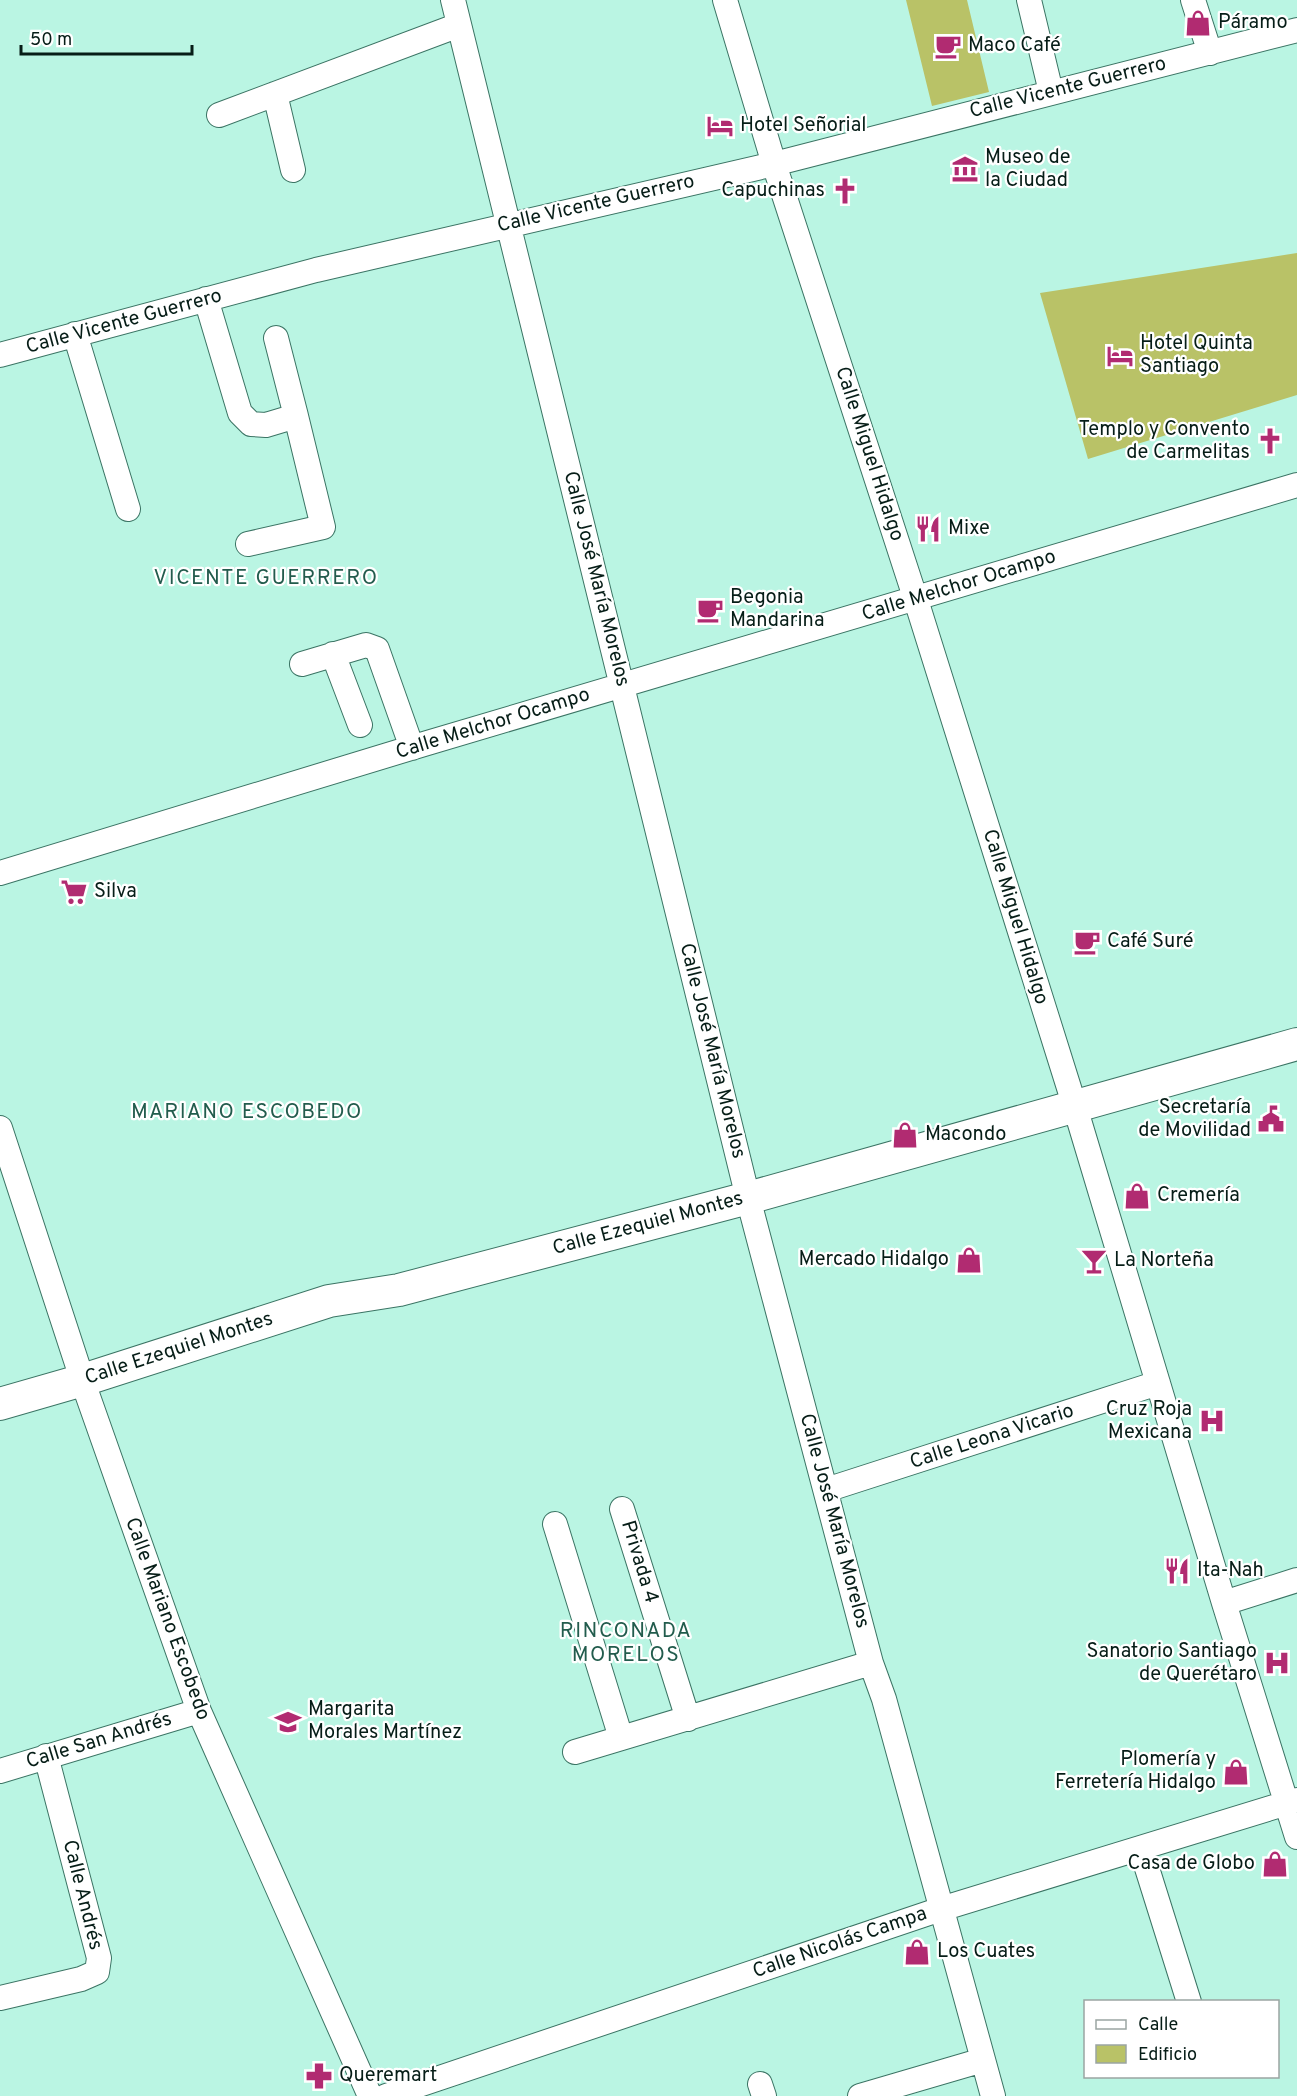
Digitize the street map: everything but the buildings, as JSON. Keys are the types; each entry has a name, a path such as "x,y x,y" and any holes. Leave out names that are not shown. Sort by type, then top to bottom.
{"main road":[{"name":"Calle Ezequiel Montes","path":"0,1404 83,1380 329,1301 399,1290 748,1198 1297,1044"}],"street":[{"name":"Calle José María Morelos","path":"453,0 748,1198 871,1663 884,1699 993,2096"},
{"name":"Calle Miguel Hidalgo","path":"725,0 774,164 916,600 1075,1107 1224,1604 1292,1801 1297,1837"},
{"path":"1029,0 1050,92"},
{"path":"1193,0 1210,52"},
{"path":"219,115 459,25"},
{"name":"Calle Vicente Guerrero","path":"0,355 316,270 774,164 1297,30"},
{"path":"275,94 294,170"},
{"path":"206,300 240,413 251,424 266,424 296,416"},
{"path":"75,334 128,509"},
{"path":"248,544 323,527 276,338"},
{"name":"Calle Melchor Ocampo","path":"0,873 1297,485"},
{"path":"302,664 366,645 377,650 412,748"},
{"path":"333,654 360,725"},
{"name":"Calle Mariano Escobedo","path":"0,1128 83,1380 199,1711 370,2096"},
{"name":"Calle Leona Vicario","path":"826,1490 1158,1383"},
{"name":"Privada 4","path":"622,1509 688,1719"},
{"path":"555,1524 621,1738"},
{"path":"1224,1604 1297,1580"},
{"path":"575,1752 871,1663"},
{"name":"Calle San Andrés","path":"0,1771 199,1711"},
{"name":"Calle Andrés","path":"0,1998 81,1979 97,1972 99,1958 46,1756"},
{"name":"Calle Nicolás Campa","path":"386,2096 941,1909 1292,1801"},
{"path":"1141,1849 1189,2000"},
{"path":"860,2096 983,2060"}],"place":[{"name":"Páramo","path":"1198,23"},
{"name":"Maco Café","path":"948,46"},
{"name":"Hotel Señorial","path":"720,126"},
{"name":"Museo de la Ciudad","path":"965,169"},
{"name":"Capuchinas","path":"845,191"},
{"name":"Hotel Quinta Santiago","path":"1120,356"},
{"name":"Templo y Convento de Carmelitas","path":"1270,441"},
{"name":"Mixe","path":"928,529"},
{"name":"Begonia Mandarina","path":"710,610"},
{"name":"Silva","path":"74,892"},
{"name":"Café Suré","path":"1087,942"},
{"name":"Secretaría de Movilidad","path":"1271,1119"},
{"name":"Macondo","path":"905,1135"},
{"name":"Cremería","path":"1137,1196"},
{"name":"Mercado Hidalgo","path":"969,1260"},
{"name":"La Norteña","path":"1094,1261"},
{"name":"Cruz Roja Mexicana","path":"1212,1421"},
{"name":"Ita-Nah","path":"1177,1571"},
{"name":"Sanatorio Santiago de Querétaro","path":"1277,1663"},
{"name":"Margarita Morales Martínez","path":"288,1722"},
{"name":"Plomería y Ferretería Hidalgo","path":"1236,1772"},
{"name":"Casa de Globo","path":"1275,1864"},
{"name":"Los Cuates","path":"917,1952"},
{"name":"Queremart","path":"319,2076"}],"district":[{"name":"VICENTE GUERRERO","path":"266,578"},
{"name":"MARIANO ESCOBEDO","path":"247,1112"},
{"name":"RINCONADA MORELOS","path":"626,1643"}]}
